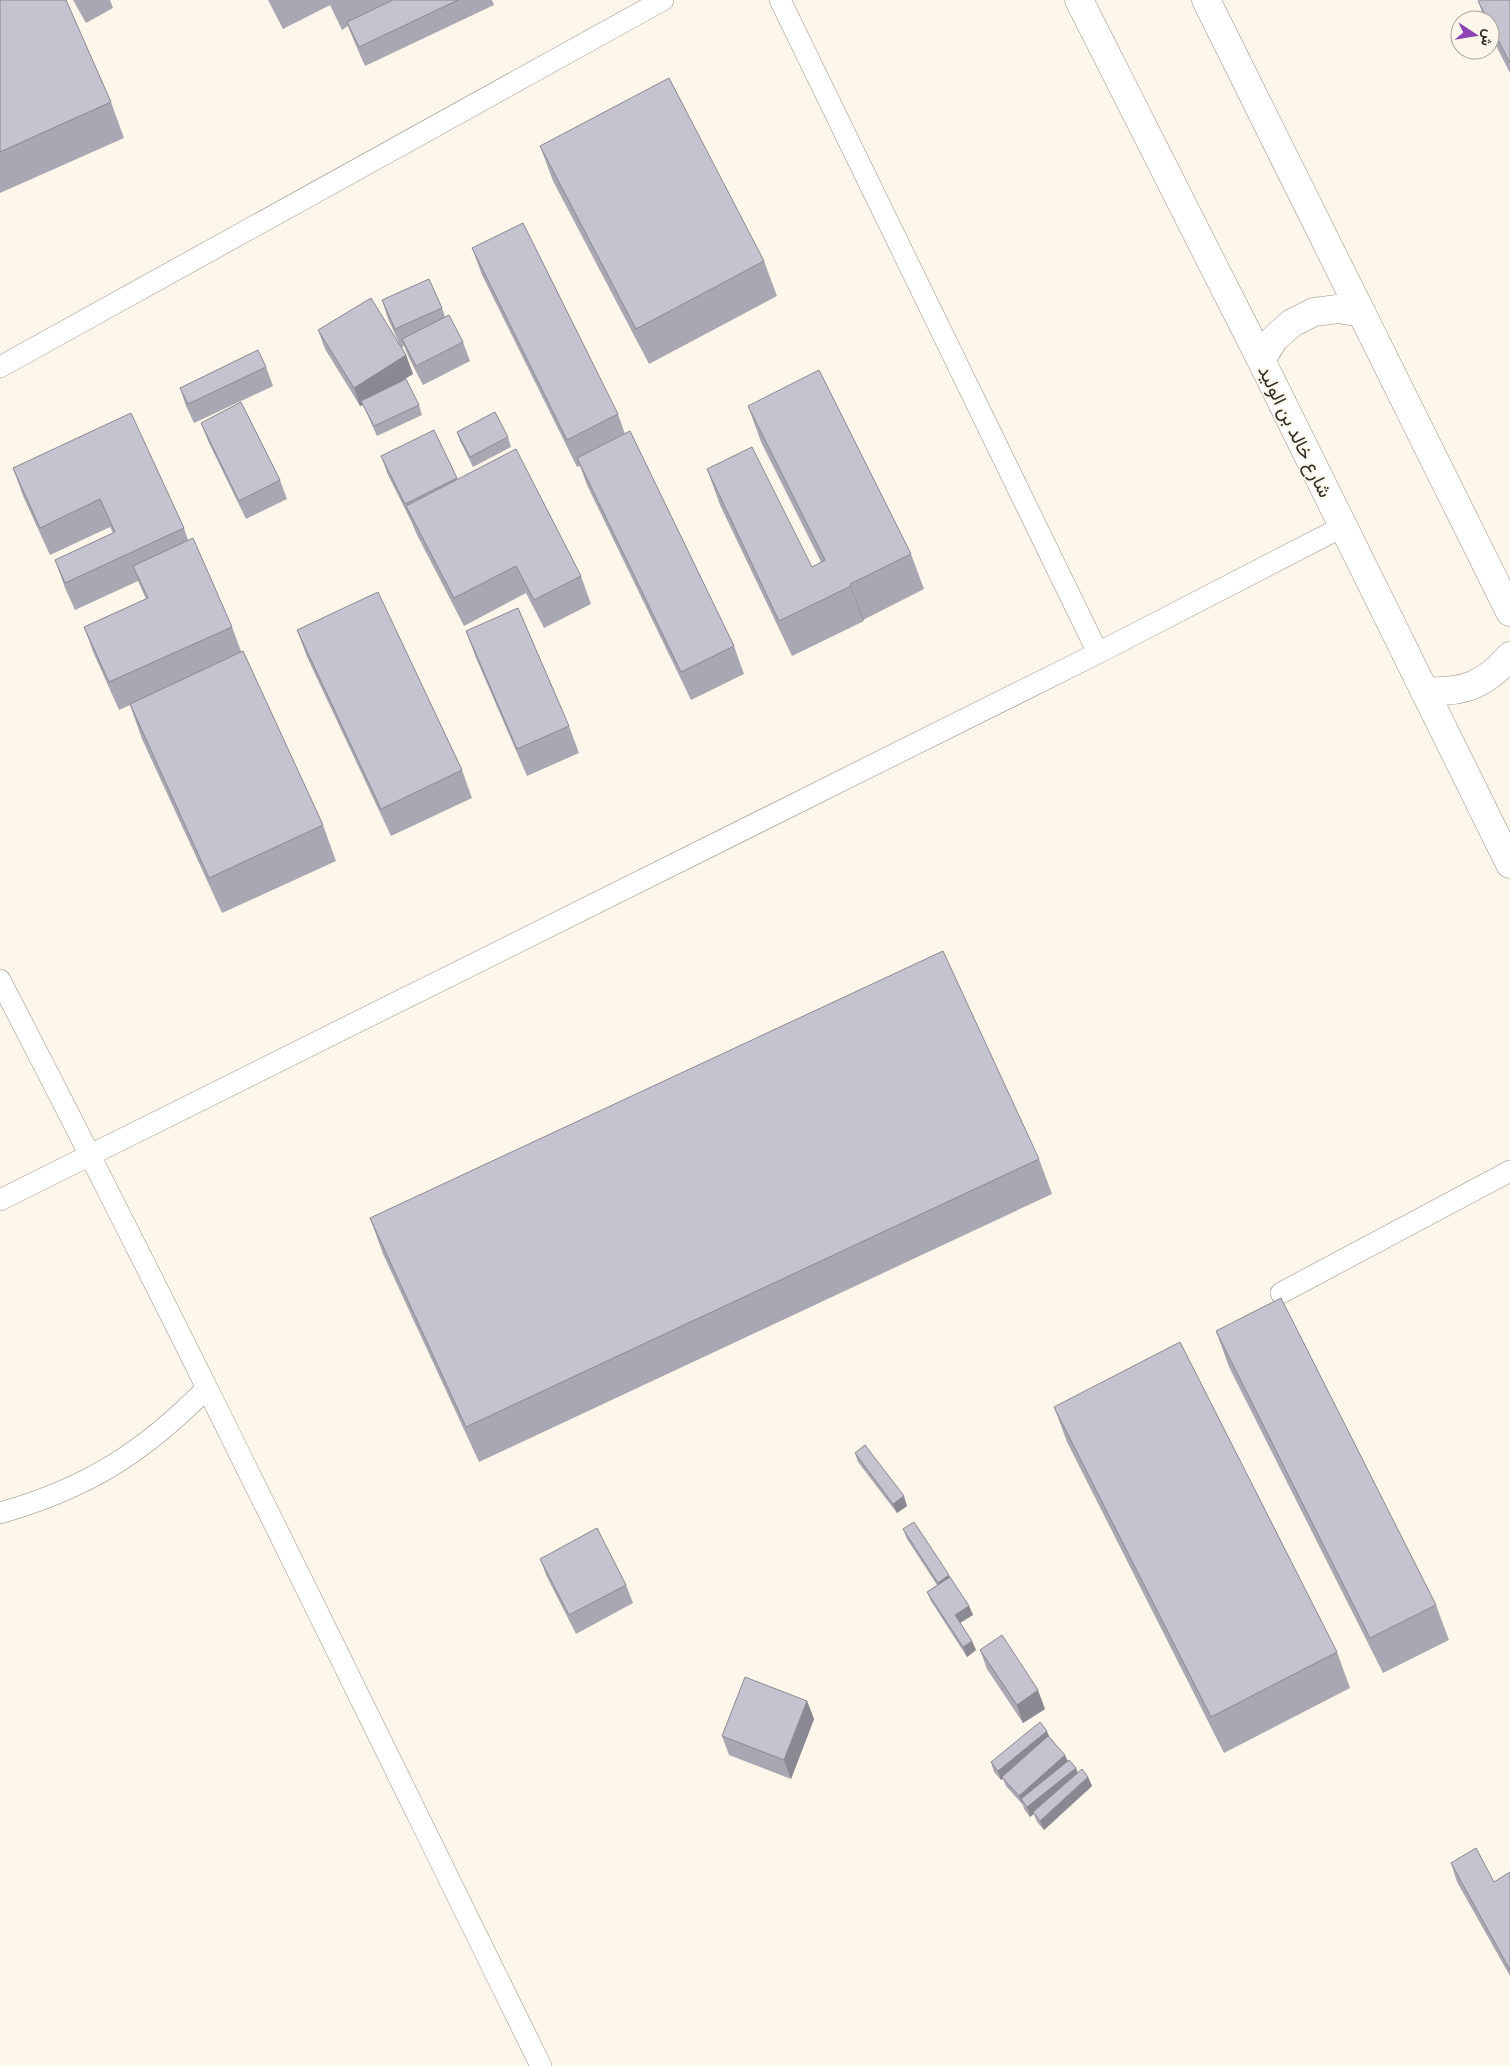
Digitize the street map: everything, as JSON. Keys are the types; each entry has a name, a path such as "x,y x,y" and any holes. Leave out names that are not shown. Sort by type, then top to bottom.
{"main road":[{"name":"شارع خالد بن الوليد","path":"1079,0 1261,360 1510,864"},
{"path":"1206,0 1510,612"},
{"path":"1261,360 1274,339 1292,322 1314,312 1338,309 1362,313"},
{"path":"1424,691 1449,692 1472,686 1493,674 1510,656"}],"lane":[{"path":"0,366 663,0"},
{"path":"780,0 1098,653"},
{"path":"0,1200 1098,653 1342,527"},
{"path":"0,980 208,1388 541,2066"},
{"path":"1281,1293 1510,1171"},
{"path":"0,1513 44,1500 81,1484 116,1465 179,1417 208,1388"}],"building":[{"path":"0,0 66,0 111,102 0,152"},
{"path":"393,0 458,0 359,47 347,22"},
{"path":"1510,0 1510,63 1500,44 1500,10 1483,10 1478,1"},
{"path":"669,78 764,261 636,329 540,146"},
{"path":"523,223 618,414 567,440 472,248"},
{"path":"429,279 442,308 395,329 382,300"},
{"path":"371,298 406,355 354,388 318,330"},
{"path":"449,315 463,342 416,366 402,339"},
{"path":"258,350 266,367 188,404 180,388"},
{"path":"819,370 911,554 779,621 707,469 752,447 812,567 825,560 748,406"},
{"path":"406,379 419,405 374,426 361,401"},
{"path":"241,402 280,480 239,501 201,423"},
{"path":"495,412 508,437 470,457 457,432"},
{"path":"131,413 184,528 65,583 55,560 115,532 100,499 40,528 13,468"},
{"path":"434,430 457,478 405,504 381,456"},
{"path":"630,431 734,646 681,672 577,458"},
{"path":"516,449 581,576 534,600 516,566 454,598 406,506"},
{"path":"193,538 232,627 109,682 84,627 148,598 133,566"},
{"path":"378,592 462,770 381,809 297,630"},
{"path":"518,608 569,726 517,749 466,631"},
{"path":"243,651 323,825 209,878 130,704"},
{"path":"943,951 1039,1159 466,1427 370,1218"},
{"path":"1281,1298 1436,1605 1370,1638 1216,1331"},
{"path":"1180,1342 1337,1652 1211,1717 1054,1407"},
{"path":"865,1445 904,1496 893,1504 855,1453"},
{"path":"914,1522 949,1575 938,1583 903,1529"},
{"path":"597,1528 626,1585 569,1615 540,1559"},
{"path":"950,1577 969,1606 955,1615 972,1641 963,1647 927,1592"},
{"path":"1002,1635 1038,1690 1017,1705 980,1650"},
{"path":"745,1677 807,1701 784,1760 722,1736"},
{"path":"1040,1722 1047,1731 998,1771 991,1762"},
{"path":"1048,1736 1065,1755 1019,1796 1002,1777"},
{"path":"1069,1760 1076,1768 1027,1807 1021,1799"},
{"path":"1082,1769 1088,1777 1040,1821 1033,1812"},
{"path":"1476,1848 1494,1882 1510,1872 1510,1970 1451,1863"}]}
